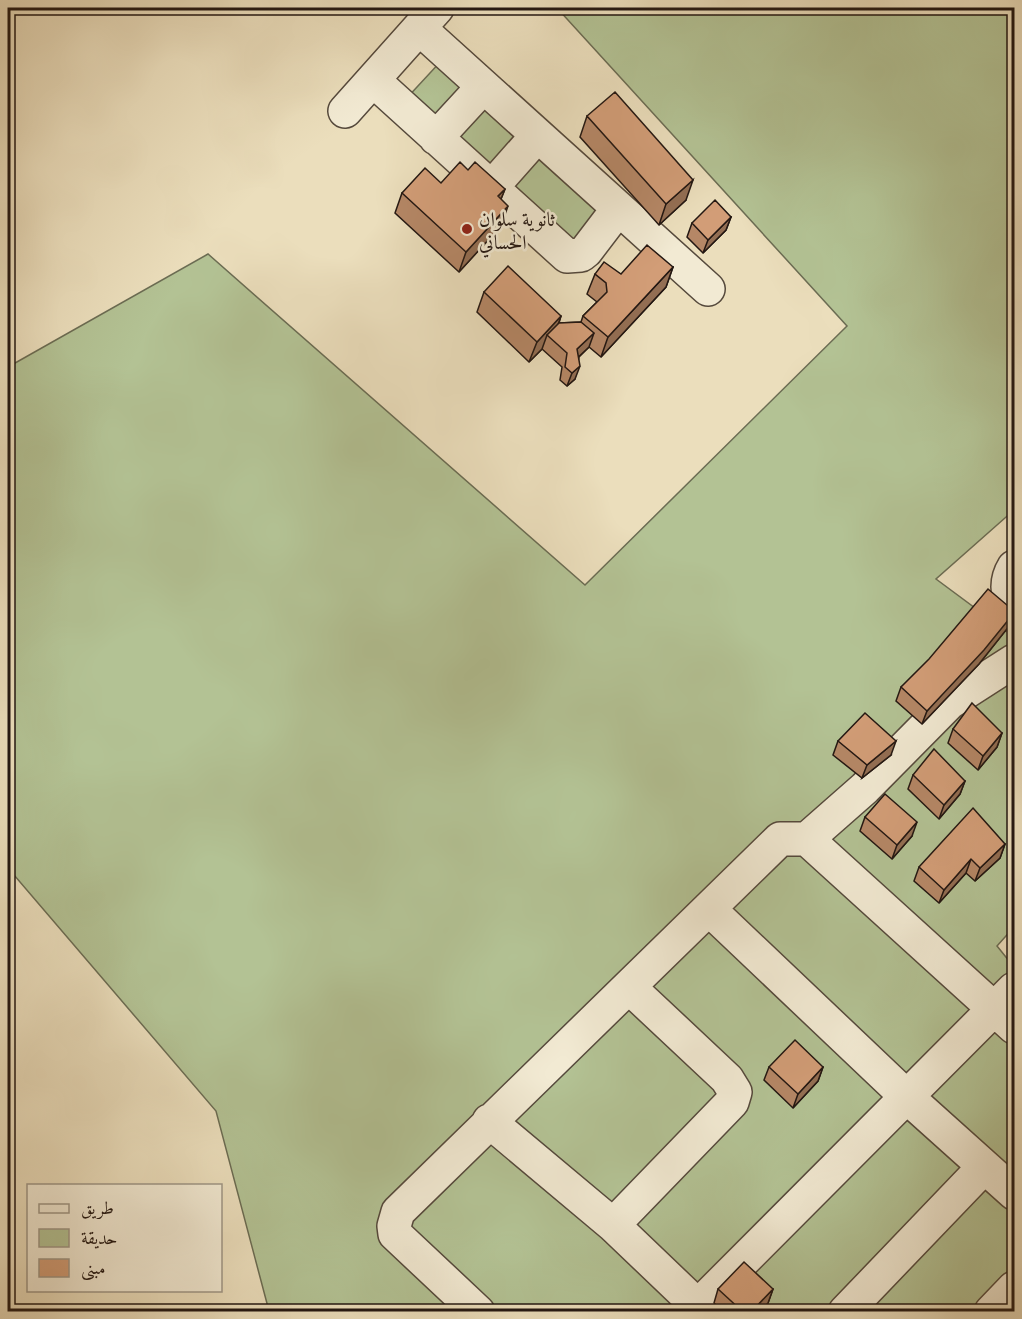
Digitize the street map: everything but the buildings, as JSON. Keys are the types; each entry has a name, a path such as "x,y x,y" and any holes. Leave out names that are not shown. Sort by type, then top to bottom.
{"street":[{"path":"345,111 428,15 483,87 708,289"},
{"path":"373,80 567,256 581,255 586,251 618,208"},
{"path":"436,138 483,87"},
{"path":"491,188 537,136"},
{"path":"1014,567 1009,579 1008,596 1014,606"},
{"path":"807,839 865,788 950,702 1014,661"},
{"path":"478,1311 395,1233 394,1226 398,1212 489,1121 780,839 807,839 1008,1008 907,1097 698,1309 613,1225 489,1121"},
{"path":"709,909 907,1097 1014,1193"},
{"path":"613,1225 732,1102 735,1092 727,1079 629,987"},
{"path":"845,1311 984,1167"},
{"path":"991,1311 1014,1288"}],"green space":[{"path":"557,8 1014,8 1014,510 936,579 1014,637 1014,927 997,946 1014,967 1014,1311 269,1311 216,1111 8,868 8,367 208,254 585,585 847,326"},
{"path":"442,60 472,89 436,128 405,100"},
{"path":"485,96 529,136 492,176 448,136"},
{"path":"538,146 607,208 571,249 501,186"}],"place":[{"name":"ثانوية سلوان الحساني","path":"467,229"}]}
